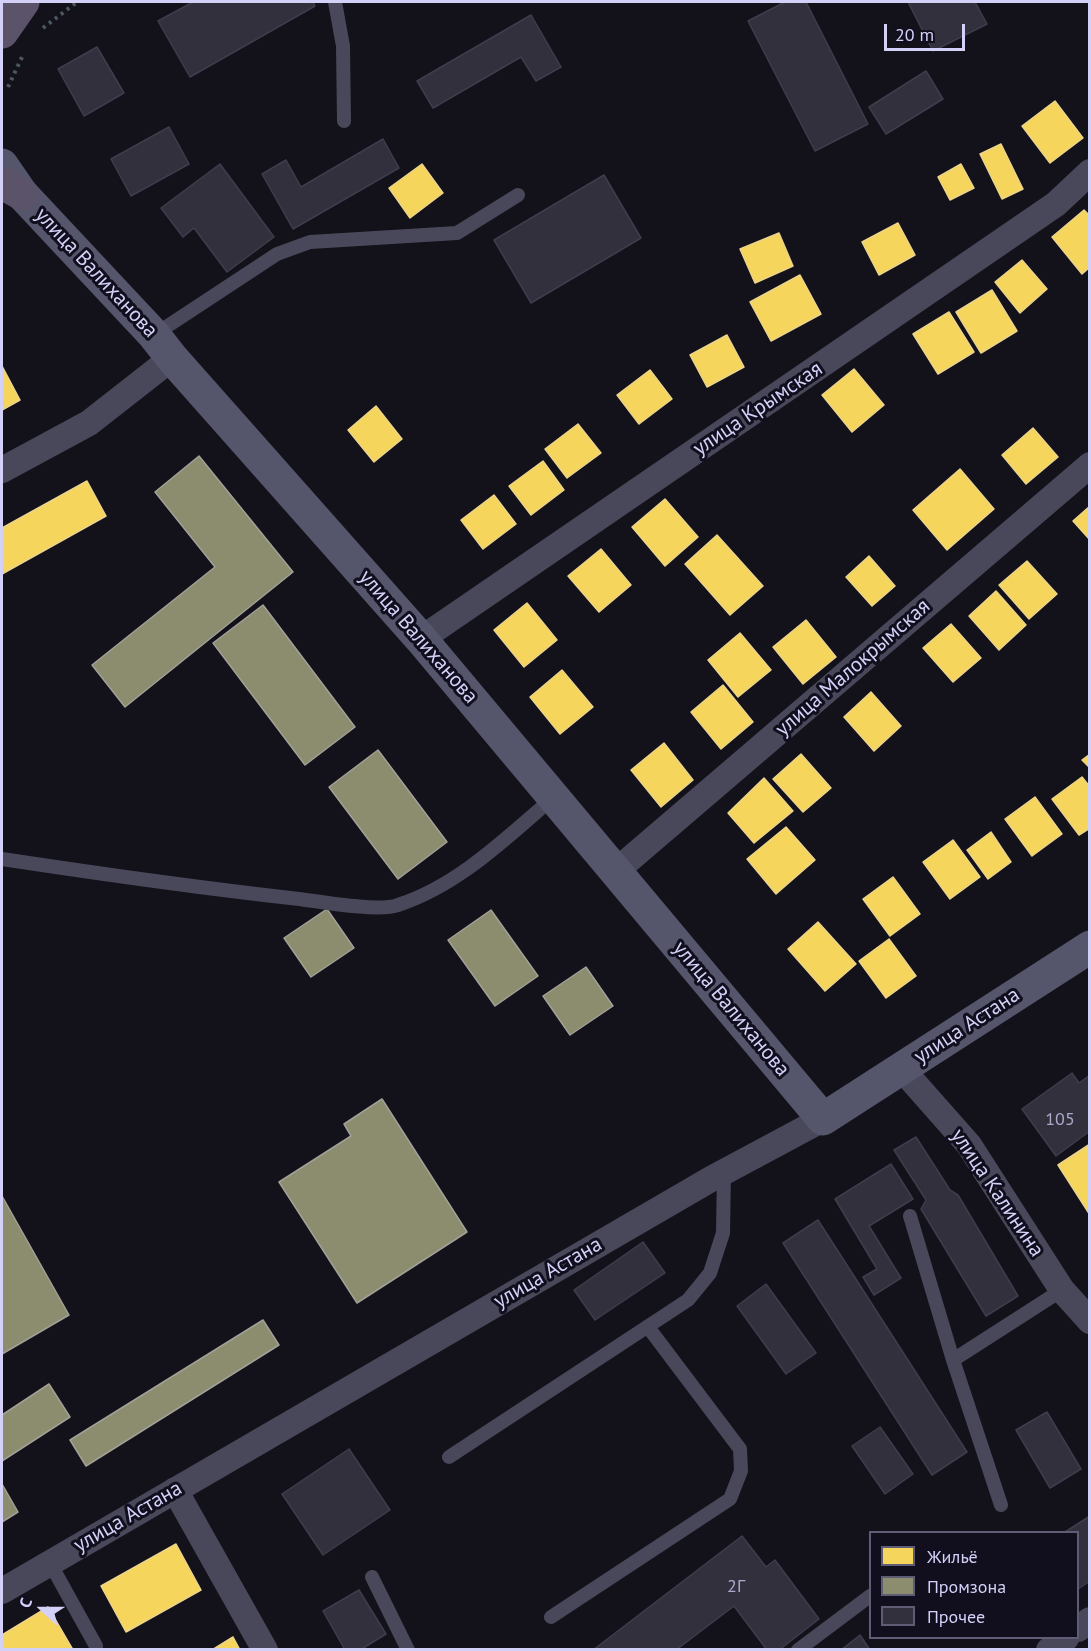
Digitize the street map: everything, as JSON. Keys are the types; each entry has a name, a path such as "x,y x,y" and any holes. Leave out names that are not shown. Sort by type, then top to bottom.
{"main road":[{"path":"14,40 23,2"},
{"name":"улица Валиханова","path":"2,165 12,188 163,347 421,639 823,1119"},
{"name":"улица Астана","path":"823,1119 1089,947"}],"street":[{"name":"улица Крымская","path":"421,639 1056,204 1089,172"},
{"path":"2,470 88,423 163,347"},
{"name":"улица Малокрымская","path":"615,871 1089,465"},
{"name":"улица Калинина","path":"901,1068 969,1145 1062,1290 1089,1321"},
{"name":"улица Астана","path":"2,1591 724,1172 823,1119"},
{"path":"175,1490 265,1650"},
{"path":"1049,1650 1065,1639"}],"lane":[{"path":"335,2 343,46 344,121"},
{"path":"163,347 277,254 310,242 457,232 518,195"},
{"path":"2,859 269,896 357,906 396,907 437,890 480,860 554,797"},
{"path":"449,1457 688,1300 710,1273 723,1233 724,1172"},
{"path":"910,1216 953,1360 1002,1505"},
{"path":"953,1360 1062,1290"},
{"path":"551,1617 730,1499 741,1471 740,1449 648,1326"},
{"path":"50,1563 96,1646 96,1650"},
{"path":"372,1577 408,1650"},
{"path":"798,1650 869,1597"}],"path":[{"path":"40,30 77,2"},
{"path":"8,87 14,40"}],"building: Жильё":[{"path":"1055,101 1083,138 1050,163 1022,126"},
{"path":"1001,144 1023,189 1002,199 980,154"},
{"path":"422,164 443,193 410,218 389,188"},
{"path":"961,164 974,188 950,200 938,177"},
{"path":"1084,210 1090,216 1090,267 1082,274 1052,237"},
{"path":"898,223 915,255 879,275 862,242"},
{"path":"779,233 793,266 755,283 740,249"},
{"path":"1022,260 1047,289 1020,313 995,282"},
{"path":"800,275 821,314 771,341 750,302"},
{"path":"992,290 1017,331 981,353 956,312"},
{"path":"949,312 974,352 938,374 913,334"},
{"path":"727,335 744,367 707,387 690,355"},
{"path":"2,366 20,400 2,410"},
{"path":"854,369 884,405 852,432 822,395"},
{"path":"650,370 672,399 639,424 617,395"},
{"path":"376,406 402,439 374,462 348,430"},
{"path":"578,424 601,453 567,478 545,449"},
{"path":"1033,428 1058,457 1026,484 1002,455"},
{"path":"543,461 564,490 531,515 509,486"},
{"path":"960,469 994,509 947,550 913,510"},
{"path":"87,481 106,516 2,574 2,528"},
{"path":"494,495 516,524 483,549 461,520"},
{"path":"665,499 698,537 665,566 632,527"},
{"path":"1090,506 1090,540 1073,521"},
{"path":"717,535 763,586 730,615 685,564"},
{"path":"601,549 631,585 599,612 568,576"},
{"path":"869,556 895,586 872,606 846,577"},
{"path":"1027,561 1057,594 1029,619 999,585"},
{"path":"996,591 1026,625 999,650 969,616"},
{"path":"527,603 557,640 524,667 494,630"},
{"path":"806,620 836,657 803,684 773,647"},
{"path":"951,624 981,658 953,682 923,648"},
{"path":"740,633 771,670 738,697 708,660"},
{"path":"562,670 593,707 560,734 530,697"},
{"path":"723,685 753,722 721,749 691,712"},
{"path":"871,692 901,726 874,751 844,717"},
{"path":"664,743 693,780 661,807 631,770"},
{"path":"801,754 831,788 803,812 773,779"},
{"path":"1090,754 1090,768 1082,760"},
{"path":"1082,777 1090,787 1090,828 1079,835 1052,799"},
{"path":"764,778 793,811 754,843 728,813"},
{"path":"1035,797 1062,834 1032,856 1005,819"},
{"path":"786,827 815,860 776,894 747,859"},
{"path":"991,832 1011,862 988,879 967,850"},
{"path":"953,840 980,877 950,899 923,862"},
{"path":"893,877 920,914 890,936 863,899"},
{"path":"818,922 856,964 825,991 788,949"},
{"path":"889,939 916,976 886,998 859,961"},
{"path":"1090,1144 1090,1215 1058,1165"},
{"path":"176,1544 201,1590 126,1632 101,1586"},
{"path":"48,1607 73,1650 2,1650 2,1635"},
{"path":"233,1637 240,1650 212,1650"}],"building: Промзона":[{"path":"199,456 293,572 125,707 92,665 215,567 155,492"},
{"path":"263,605 355,727 305,765 213,643"},
{"path":"378,750 447,842 398,879 329,787"},
{"path":"327,909 354,948 311,977 284,938"},
{"path":"491,910 538,976 495,1006 448,940"},
{"path":"586,967 613,1006 570,1035 543,996"},
{"path":"382,1099 467,1232 357,1303 279,1182 351,1136 344,1124"},
{"path":"2,1196 69,1315 2,1354"},
{"path":"263,1320 279,1345 86,1466 70,1440"},
{"path":"49,1384 70,1417 2,1461 2,1415"},
{"path":"2,1484 18,1512 2,1522"}],"building: Прочее":[{"path":"193,2 313,2 315,6 190,77 158,21"},
{"path":"785,2 806,2 868,124 815,151 748,21"},
{"path":"908,2 975,2 987,24 933,51"},
{"path":"531,15 561,67 536,81 521,57 433,108 417,81"},
{"path":"97,47 124,93 84,116 58,69"},
{"path":"926,71 943,99 886,134 869,107"},
{"path":"169,127 189,164 131,196 111,159"},
{"path":"383,139 399,168 293,229 262,174 286,160 301,187"},
{"path":"220,164 274,237 227,272 194,228 183,237 161,208"},
{"path":"604,175 641,238 531,303 494,240"},
{"path":"1072,1073 1079,1083 1090,1075 1090,1131 1056,1156 1022,1109"},
{"path":"916,1137 950,1190 958,1195 1018,1296 986,1316 921,1209 926,1200 894,1150"},
{"path":"891,1164 913,1199 869,1226 901,1278 874,1295 863,1277 877,1269 835,1199"},
{"path":"818,1220 967,1452 932,1475 783,1243"},
{"path":"643,1242 665,1273 595,1320 574,1290"},
{"path":"766,1284 816,1353 786,1374 737,1306"},
{"path":"1047,1412 1081,1469 1050,1488 1016,1430"},
{"path":"880,1427 913,1474 885,1494 852,1446"},
{"path":"349,1449 390,1510 323,1555 282,1494"},
{"path":"1090,1516 1090,1581 1079,1588 1079,1531 1067,1531"},
{"path":"742,1536 766,1567 775,1560 819,1619 779,1650 767,1650 734,1606 676,1650 593,1650"},
{"path":"359,1590 386,1634 360,1650 345,1650 323,1611"},
{"path":"860,1635 870,1650 841,1650"}]}
